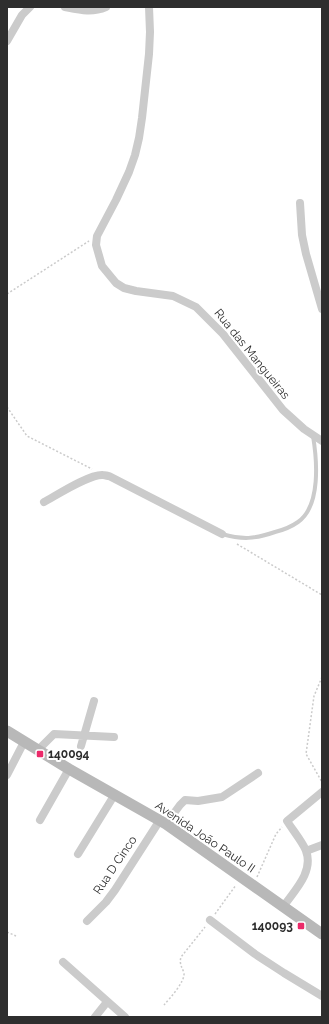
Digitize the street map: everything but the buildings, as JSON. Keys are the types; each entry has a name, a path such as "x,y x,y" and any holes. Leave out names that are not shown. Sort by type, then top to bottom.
{"main road":[{"name":"Avenida João Paulo II","path":"7,731 163,822 322,934"}],"street":[{"path":"7,41 22,15 30,7"},
{"path":"65,7 84,11 94,11 106,7"},
{"path":"97,236 124,186 135,155 144,104 150,32 150,7"},
{"path":"300,203 302,235 322,309"},
{"name":"Rua das Mangueiras","path":"97,236 96,245 100,260 109,276 116,283 124,288 136,291 173,296 196,307 227,339 275,402 313,436 322,441"},
{"path":"44,502 94,477 103,475 109,476 222,534"},
{"path":"81,746 94,701"},
{"path":"38,750 54,734 114,736"},
{"path":"7,775 24,742"},
{"path":"40,820 69,768"},
{"name":"Rua D Cinco","path":"88,921 115,890 163,822 185,800 198,802 222,797 258,772"},
{"path":"283,907 304,878 308,863 306,850 287,821 322,792"},
{"path":"78,854 115,794"},
{"path":"306,850 322,846"},
{"path":"210,920 255,954 284,973 321,993"},
{"path":"63,962 125,1017"},
{"path":"95,1017 107,1002"}],"lane":[{"path":"222,534 243,539 262,537 288,528 299,522 306,513 312,501 316,476 316,451 313,436"}],"path":[{"path":"7,294 97,236"},
{"path":"7,407 27,436 103,475"},
{"path":"235,542 322,595"},
{"path":"322,677 314,696 306,754 322,782"},
{"path":"253,886 276,834 287,821"},
{"path":"164,1005 180,985 183,978 184,973 180,962 181,957 241,877"},
{"path":"7,932 16,936"}],"place":[{"name":"140094","path":"40,754"},
{"name":"140093","path":"301,926"}]}
